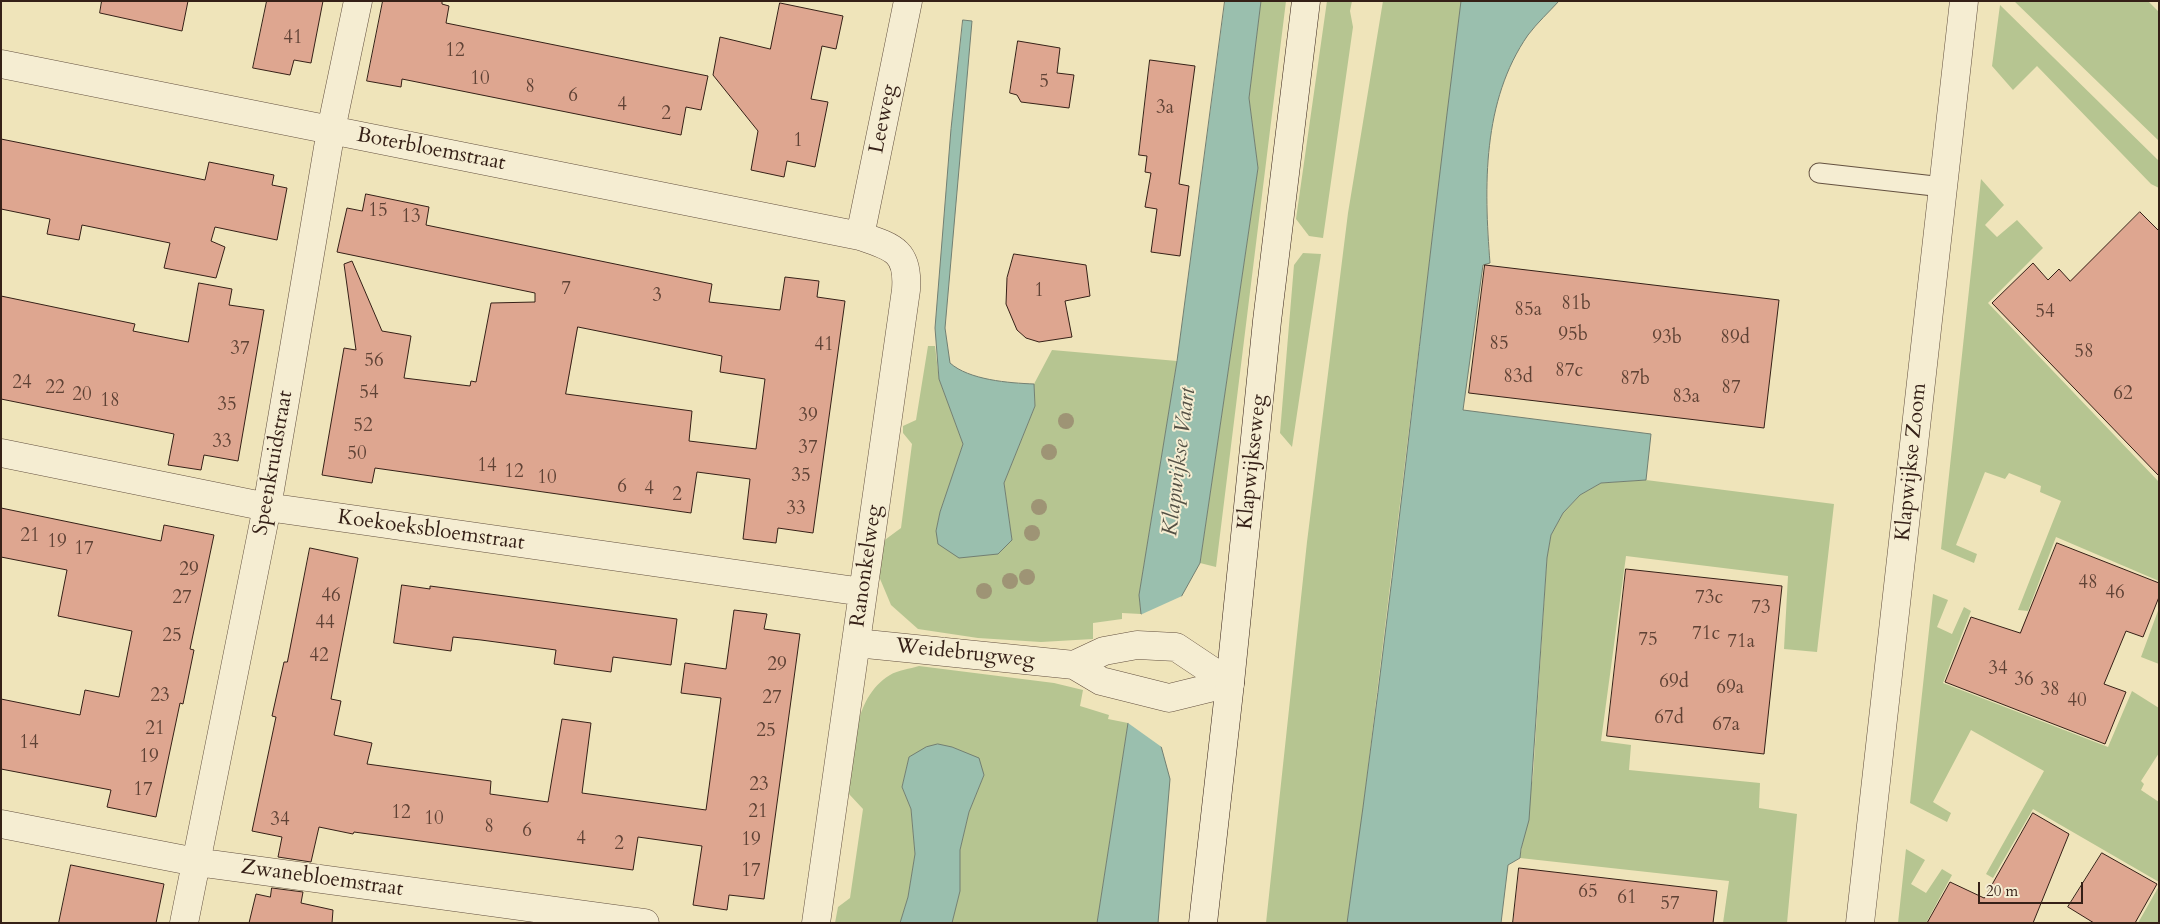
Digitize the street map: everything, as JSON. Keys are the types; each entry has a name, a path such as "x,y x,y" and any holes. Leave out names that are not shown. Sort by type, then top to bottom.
{"street":[{"name":"Speenkruidstraat","path":"184,923 267,508 331,130 358,1"},
{"name":"Leeweg","path":"860,236 908,1"},
{"name":"Klapwijkseweg","path":"1203,923 1267,321 1306,1"},
{"name":"Klapwijkse Zoom","path":"1860,923 1964,1"},
{"name":"Boterbloemstraat","path":"1,64 860,236"},
{"name":"Ranonkelweg","path":"816,923 908,274 899,254 887,245 860,236"},
{"name":"Koekoeksbloemstraat","path":"1,453 267,508 863,592"},
{"name":"Weidebrugweg","path":"856,643 1074,665 1101,681 1170,698 1230,683"},
{"path":"1074,665 1104,651 1137,646 1176,647 1230,683"},
{"name":"Zwanebloemstraat","path":"1,824 196,862 645,923"}],"lane":[{"path":"1819,173 1943,187"}],"green space":[{"path":"1261,1 1286,1 1216,567 1200,563 1258,168 1249,98"},
{"path":"1327,1 1352,1 1350,11 1353,27 1323,238 1309,236 1296,219"},
{"path":"1383,1 1461,1 1360,833 1347,923 1266,923 1307,542 1348,213"},
{"path":"2014,1 2148,1 2159,12 2159,141"},
{"path":"2000,5 2159,161 2159,188 2151,184 2037,66 2013,90 1992,66"},
{"path":"1981,179 2004,205 1985,225 1997,237 2017,220 2043,248 1988,303 2159,482 2159,581 2056,537 2028,611 2018,610 2061,501 2040,492 2041,486 2009,473 2005,479 1985,472 1956,545 1977,554 1974,563 1941,549"},
{"path":"1303,253 1321,254 1292,447 1280,433 1294,265"},
{"path":"928,346 935,346 939,379 963,444 940,512 936,531 1012,540 1004,483 1035,406 1034,384 1052,350 1177,361 1139,595 1141,614 1122,613 1122,619 1093,623 1093,639 1041,642 978,638 918,629 891,605 878,574 882,542 901,528 912,444 903,433 903,426 916,420"},
{"path":"1646,480 1834,504 1817,652 1784,649 1788,576 1626,556 1601,741 1631,745 1629,770 1760,783 1759,808 1797,814 1787,923 1723,923 1729,881 1520,858 1533,776 1547,558 1551,535 1563,513 1580,495 1601,483"},
{"path":"1933,594 1948,600 1937,627 1952,634 1964,607 1971,611 1943,683 2108,747 2132,691 2159,708 2159,753 2141,781 2144,784 2141,790 2159,802 2159,882 2033,809 1993,878 1986,874 2044,771 1971,730 1933,802 1951,813 1947,822 1910,803"},
{"path":"2159,608 2159,664 2141,657"},
{"path":"919,666 1054,683 1083,690 1080,706 1109,715 1108,719 1128,723 1097,923 952,923 960,891 960,850 969,812 984,775 965,753 952,747 909,757 902,787 911,809 915,854 908,897 900,923 835,923 838,907 850,898 863,809 849,794 854,745 861,713 877,685 890,675"},
{"path":"1906,849 1925,860 1911,884 1926,893 1942,869 1952,875 1926,923 1898,923"},
{"path":"2159,886 2159,923 2138,923"}],"water":[{"name":"Klapwijkse Vaart","path":"1225,1 1261,1 1249,98 1258,168 1200,563 1180,599 1161,746 1170,779 1158,923 1097,923 1128,723 1130,722 1143,616 1141,614 1139,595 1177,361"},
{"path":"1461,1 1559,1 1528,35 1513,61 1502,88 1494,116 1487,175 1490,263 1483,265 1463,410 1651,434 1646,480 1601,483 1580,495 1563,513 1551,535 1547,558 1529,820 1520,858 1508,865 1501,923 1347,923 1378,693"},
{"path":"963,20 972,21 945,328 950,363 958,369 978,377 1034,384 1035,406 1004,483 1012,540 998,554 959,558 938,544 936,531 940,512 963,444 939,379 935,328 951,129"},
{"path":"938,744 952,747 979,758 984,775 969,812 960,850 960,891 952,923 900,923 908,897 915,854 911,809 902,787 909,757 926,747"}],"pier":[{"path":"1182,596 1163,748 1128,723 1140,615"}],"building":[{"path":"102,1 188,1 182,31 100,13"},
{"path":"267,1 323,1 311,63 294,60 290,75 253,68"},
{"path":"383,1 442,1 442,4 449,6 446,23 708,76 701,110 686,107 681,135 402,79 401,87 367,81"},
{"path":"780,3 843,16 836,49 822,46 811,99 828,102 815,167 787,161 784,177 751,170 758,131 713,75 720,37 770,49"},
{"path":"1018,41 1060,48 1057,73 1074,75 1069,108 1021,102 1017,95 1010,93"},
{"path":"1150,60 1195,66 1179,184 1189,186 1180,256 1151,252 1157,209 1145,207 1151,173 1145,172 1147,156 1139,155"},
{"path":"1,139 205,180 209,162 274,175 272,185 287,188 277,240 215,227 211,241 225,247 216,278 164,268 170,243 82,225 79,240 47,234 50,219 1,209"},
{"path":"366,194 429,207 426,225 712,284 709,302 780,310 785,277 819,281 817,297 845,301 813,533 778,528 776,543 743,539 750,479 697,472 691,513 375,468 372,483 322,475 344,348 356,350 344,264 352,261 382,331 411,336 404,378 470,386 471,381 476,382 491,303 535,302 535,293 337,252 347,208 362,211","holes":["578,327 722,356 720,372 765,379 756,449 689,441 692,411 566,394"]},
{"path":"2140,212 2159,231 2159,476 1992,303 2033,263 2048,280 2059,269 2070,281"},
{"path":"1014,254 1086,265 1090,296 1065,301 1072,337 1039,342 1026,338 1017,330 1006,304 1007,278"},
{"path":"1485,265 1779,300 1764,428 1469,393"},
{"path":"199,283 232,289 229,305 264,310 238,461 204,455 201,470 168,465 174,434 1,399 1,296 135,324 133,331 188,342"},
{"path":"1,508 161,541 164,525 214,535 190,649 194,650 183,704 180,703 156,817 107,807 111,790 1,769 1,699 80,715 85,690 119,697 132,631 58,616 67,570 1,557"},
{"path":"2057,543 2159,583 2159,597 2143,637 2126,631 2104,684 2126,692 2105,744 1945,682 1971,617 2020,633"},
{"path":"310,548 358,558 331,699 341,701 334,735 372,743 367,764 491,781 490,794 548,802 562,719 591,723 582,793 706,810 721,698 681,693 685,663 726,669 734,610 767,614 764,629 800,634 764,899 729,895 727,910 693,905 702,846 638,837 633,870 354,832 353,834 319,827 311,862 278,857 282,837 252,831 276,717 272,716 284,662 287,662"},
{"path":"1626,569 1782,586 1764,754 1607,736"},
{"path":"402,585 430,589 430,586 677,619 671,665 613,657 611,672 554,664 556,650 453,637 451,651 394,643"},
{"path":"2033,813 2069,834 2033,923 1927,923 1950,882 1984,898"},
{"path":"2102,853 2157,884 2135,923 2094,923 2068,907"},
{"path":"71,865 164,884 156,923 59,923"},
{"path":"1519,868 1717,891 1713,923 1513,923"},
{"path":"272,888 303,892 301,903 333,910 332,923 249,923 256,894 270,897"}]}
